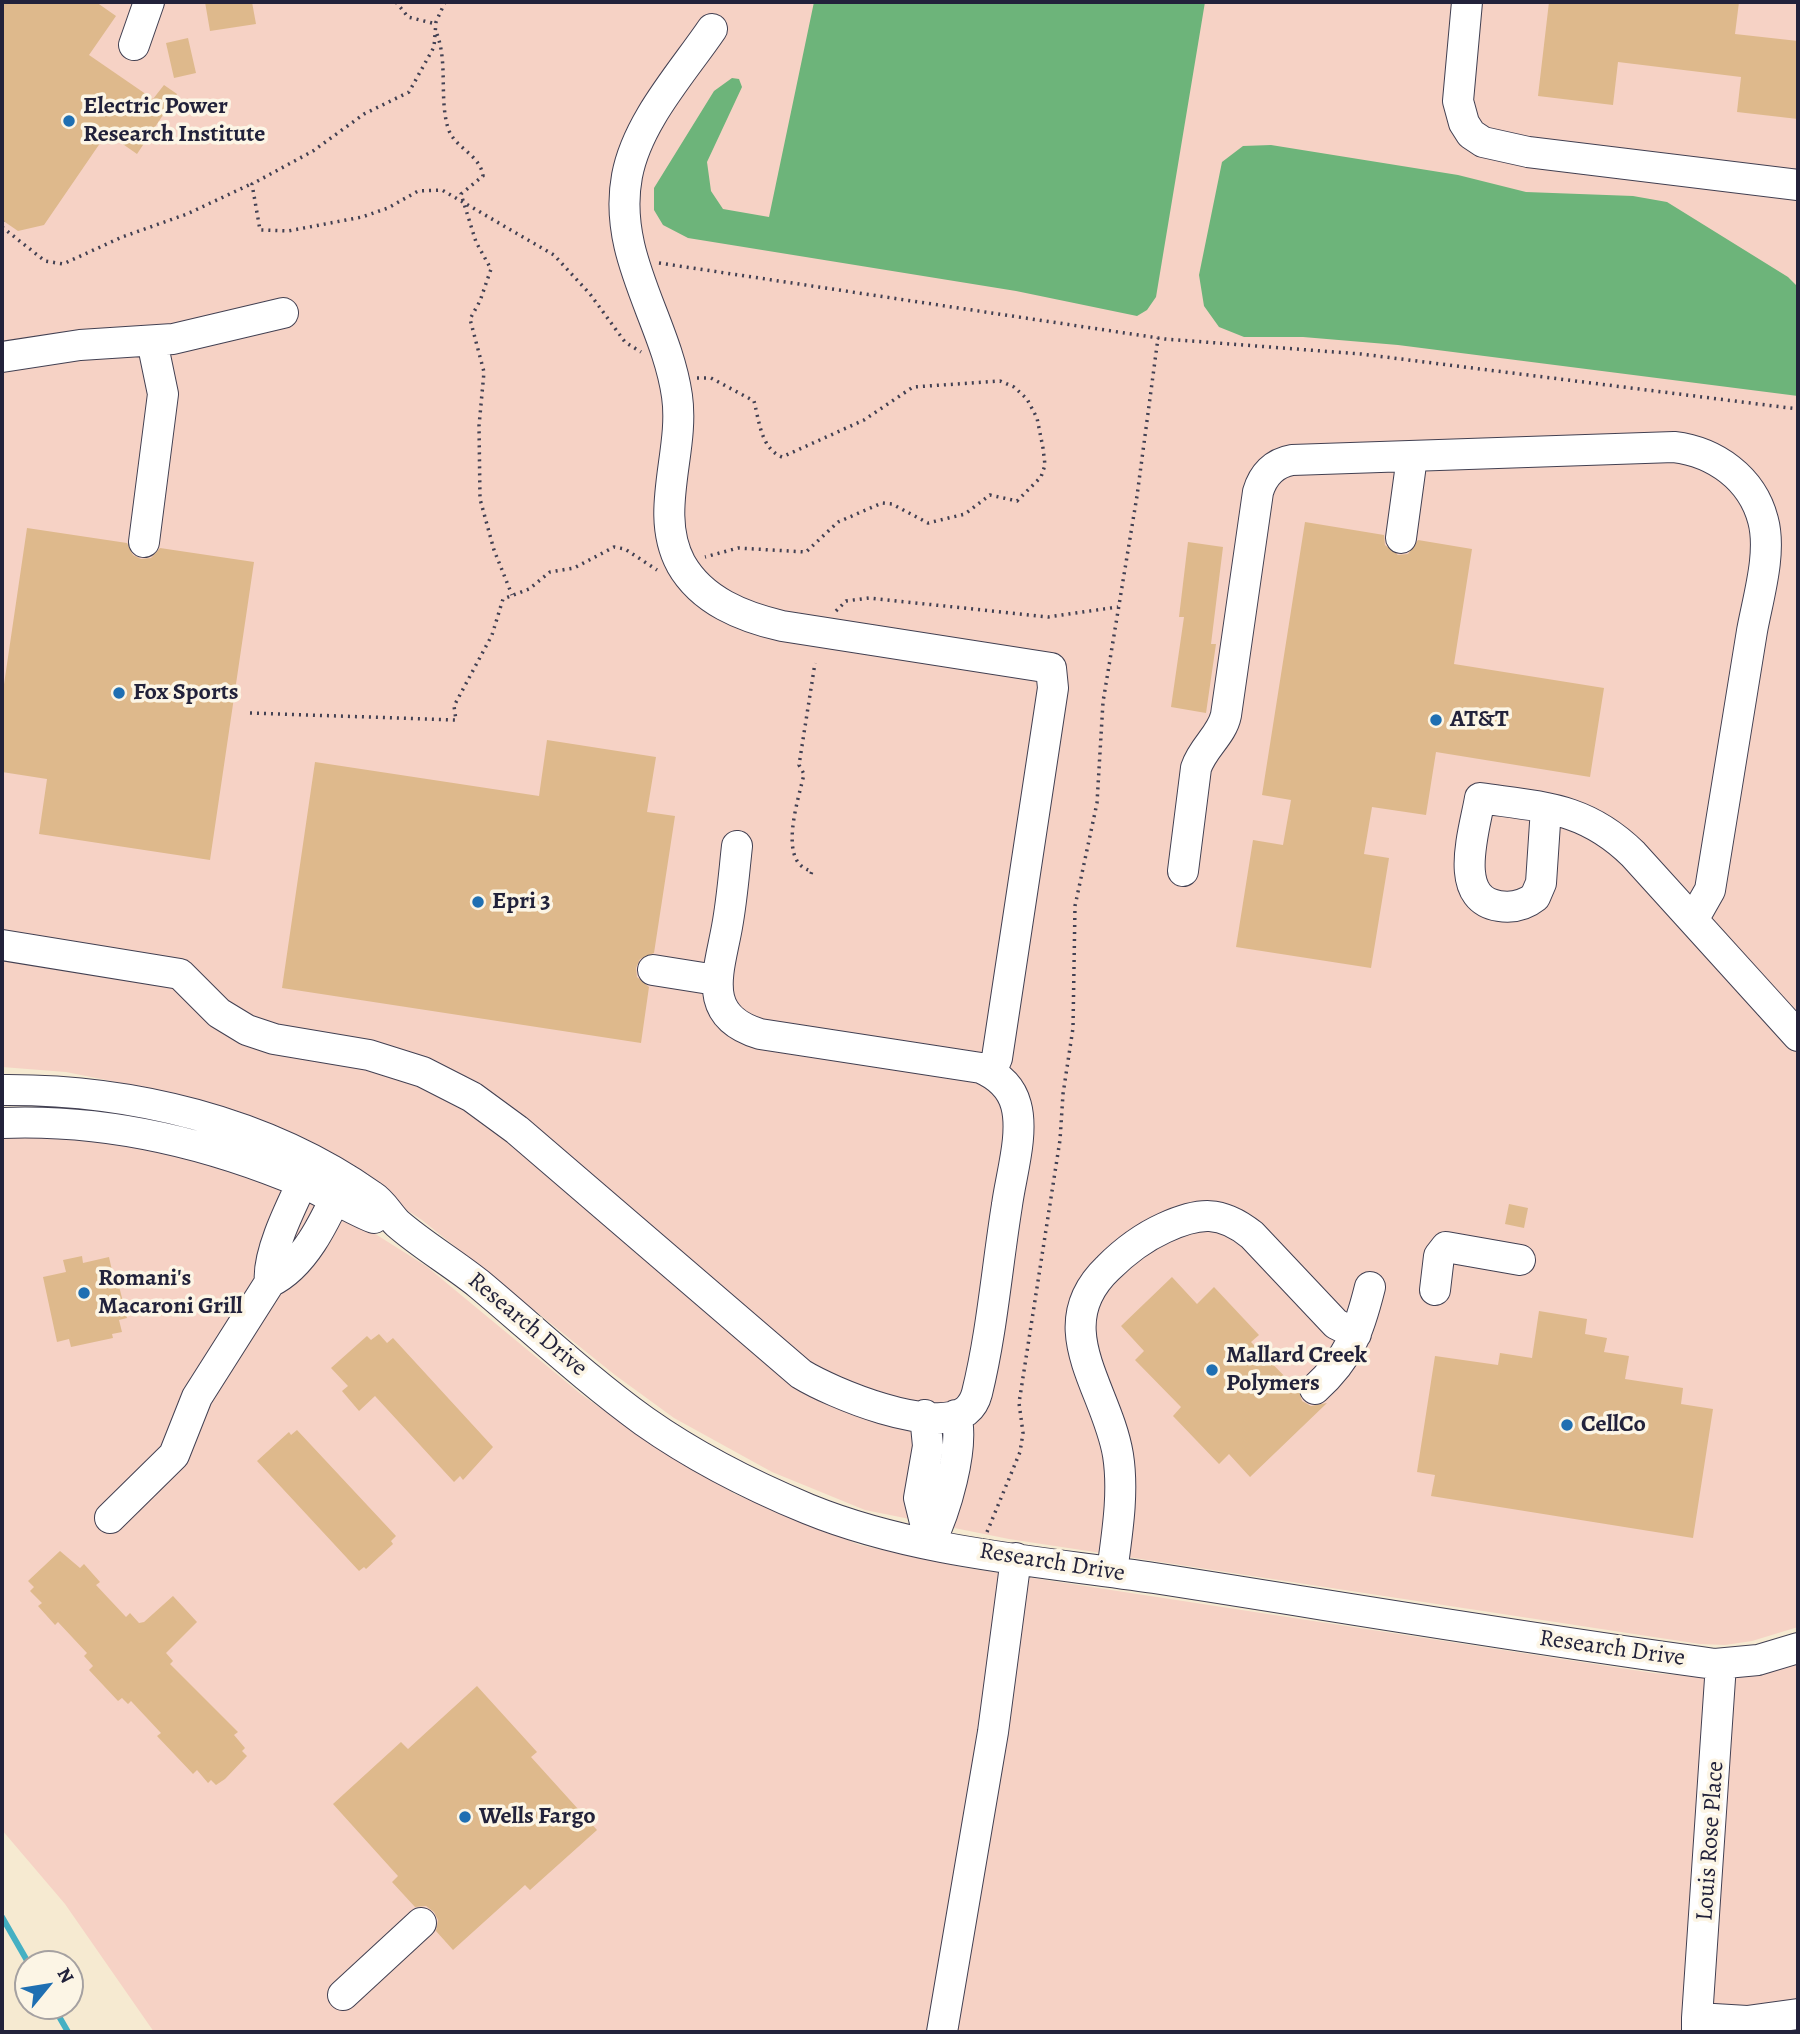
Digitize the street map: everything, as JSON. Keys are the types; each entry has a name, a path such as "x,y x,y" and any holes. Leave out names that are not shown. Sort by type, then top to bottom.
{"street":[{"path":"134,45 149,2"},
{"path":"1467,2 1458,101 1464,123 1471,134 1483,142 1528,152 1798,185"},
{"path":"712,29 646,129 632,159 625,189 628,247 667,356 677,396 679,439 668,520 671,538 681,564 692,580 734,612 782,626 1040,665 1053,672 1053,688 999,1045 991,1072"},
{"path":"2,357 67,346 190,337 283,313"},
{"path":"144,542 163,394 152,341"},
{"path":"1183,872 1196,768 1200,755 1224,724 1261,483 1274,467 1292,460 1682,448 1717,460 1731,470 1752,494 1765,533 1759,593 1710,890 1693,920"},
{"path":"1401,538 1412,457"},
{"path":"1546,808 1583,817 1607,831 1693,920 1798,1037"},
{"path":"2,945 180,974 219,1013 259,1035 369,1055 444,1082 493,1111 517,1130 801,1374 862,1403 925,1415 956,1415 971,1407 976,1395 1015,1150 1016,1105 1009,1089 991,1072 972,1065 755,1033 738,1024 723,1007 716,990 737,846"},
{"path":"653,970 716,980"},
{"name":"Research Drive","path":"2,1090 80,1093 143,1102 221,1123 270,1141 308,1172 340,1189 381,1203 395,1222 456,1266 621,1403 699,1457 756,1487 814,1511 875,1531 1016,1558 1599,1648 1721,1664 1758,1660 1798,1648"},
{"name":"Research Drive","path":"2,1123 38,1122 140,1133 308,1172"},
{"path":"270,1282 269,1269 308,1172"},
{"path":"110,1518 174,1455 197,1397 270,1282 302,1252 327,1217 340,1189"},
{"path":"1112,1572 1121,1491 1118,1454 1078,1329 1083,1302 1097,1278 1124,1253 1156,1232 1199,1215 1218,1215 1252,1235 1336,1324 1356,1334"},
{"path":"1435,1290 1439,1256 1446,1247 1520,1260"},
{"path":"1315,1389 1340,1365 1356,1334 1370,1287"},
{"path":"925,1415 928,1446 919,1498 930,1543"},
{"path":"930,1543 945,1508 959,1446 956,1415"},
{"path":"942,2032 993,1732 1016,1558"},
{"name":"Louis Rose Place","path":"1697,2025 1721,1664"},
{"path":"343,1995 421,1923"},
{"path":"1697,2025 1798,2014"}],"path":[{"path":"396,2 408,17 436,24"},
{"path":"2,227 50,263 62,264 122,237 187,214 252,184 313,151 374,108 409,92 433,47 436,24 446,2"},
{"path":"436,32 444,68 448,127 483,173 481,180 461,192 476,242 491,269 470,319 484,372 479,426 480,499 494,550 512,595"},
{"path":"252,184 258,226 263,232 288,231 371,215 425,189 442,190 554,255 590,294 625,342 637,351 648,351"},
{"path":"651,264 662,263 1158,338 1349,352 1798,409"},
{"path":"983,1552 990,1522 1012,1475 1023,1433 1019,1403 1060,1140 1061,1110 1073,1028 1072,930 1097,803 1103,702 1158,338"},
{"path":"692,379 711,378 751,398 755,403 766,443 773,453 782,457 864,420 913,387 934,383 1007,382 1022,393 1033,408 1041,432 1045,465 1041,478 1017,501 990,495 965,514 928,523 886,503 838,522 806,552 730,548 694,560"},
{"path":"250,713 456,720 454,706 495,627 500,601 529,589 550,572 574,568 614,547 625,549 655,570 663,569"},
{"path":"832,634 836,610 855,598 1048,617 1119,607"},
{"path":"811,874 812,871 796,861 792,851 804,775 799,765 814,663"}],"shaded area":[{"path":"2,2 1798,2 1798,1627 1752,1641 1725,1645 1700,1644 1009,1539 865,1510 772,1472 674,1418 615,1375 422,1220 341,1168 207,1105 176,1094 66,1072 2,1067"},
{"path":"2,1134 42,1135 151,1149 262,1179 339,1211 426,1266 582,1395 650,1443 735,1494 860,1545 961,1567 1653,1673 1709,1678 1741,1676 1798,1664 1798,2032 154,2032 65,1904 2,1830"}],"green space":[{"path":"814,2 1205,2 1156,297 1147,310 1137,316 1016,291 688,238 663,225 654,210 654,188 714,91 732,78 739,79 742,87 707,162 711,191 723,209 769,217"},
{"path":"1271,145 1458,175 1526,192 1633,196 1667,202 1788,277 1798,287 1798,396 1398,345 1303,337 1244,337 1219,327 1204,306 1199,275 1222,162 1243,146"}],"building":[{"name":"Electric Power Research Institute","path":"2,2 96,2 116,16 89,55 153,99 164,85 177,94 137,154 107,133 44,225 18,231 2,220"},
{"path":"205,2 252,2 256,24 210,31"},
{"path":"1549,2 1739,2 1735,34 1798,41 1798,119 1737,112 1741,77 1618,62 1613,105 1538,96"},
{"path":"188,38 196,73 174,78 166,43"},
{"name":"AT&T","path":"1305,522 1384,535 1385,545 1398,555 1408,554 1418,540 1472,549 1454,664 1604,688 1590,777 1436,752 1426,815 1372,807 1364,854 1389,858 1371,968 1236,947 1253,840 1283,845 1291,800 1262,795"},
{"name":"Fox Sports","path":"27,528 127,543 133,555 141,559 151,558 160,548 254,562 210,860 39,834 47,779 2,772 2,698"},
{"path":"1188,542 1223,547 1211,644 1216,644 1206,713 1171,707 1184,617 1179,617"},
{"name":"Epri 3","path":"547,740 656,757 647,812 675,816 654,953 640,959 636,968 637,977 649,987 641,1043 282,988 315,762 539,796"},
{"path":"1509,1204 1528,1208 1524,1228 1505,1224"},
{"name":"Romani's Macaroni Grill","path":"82,1256 83,1263 109,1257 127,1318 119,1320 122,1332 112,1334 113,1338 71,1347 69,1339 57,1342 43,1277 66,1272 63,1260"},
{"name":"Mallard Creek Polymers","path":"1172,1277 1197,1304 1214,1287 1259,1335 1251,1342 1296,1388 1298,1386 1302,1401 1311,1406 1327,1403 1250,1477 1229,1454 1219,1464 1173,1416 1181,1407 1135,1360 1144,1351 1121,1326"},
{"name":"CellCo","path":"1539,1311 1587,1319 1585,1334 1607,1338 1604,1352 1629,1356 1625,1379 1683,1388 1681,1404 1713,1409 1693,1538 1431,1496 1435,1475 1417,1472 1435,1356 1498,1365 1500,1353 1532,1358"},
{"path":"379,1334 387,1343 393,1338 493,1447 463,1480 460,1476 454,1482 375,1396 359,1411 342,1391 348,1386 331,1368 367,1336 371,1340"},
{"path":"297,1430 396,1536 391,1541 393,1544 366,1569 364,1567 359,1571 257,1461 289,1432 291,1435"},
{"path":"60,1551 80,1568 84,1564 100,1582 96,1585 126,1617 130,1613 139,1623 144,1622 173,1596 197,1622 166,1653 173,1661 170,1664 238,1732 234,1735 245,1748 242,1751 247,1756 225,1779 216,1785 211,1780 208,1783 197,1770 193,1774 157,1736 161,1733 131,1701 128,1704 122,1698 118,1701 89,1670 93,1666 84,1656 87,1653 58,1622 55,1625 38,1606 42,1603 30,1591 34,1587 28,1581"},
{"name":"Wells Fargo","path":"477,1686 537,1752 531,1757 597,1830 530,1890 525,1885 453,1950 436,1931 438,1920 434,1912 426,1906 415,1907 392,1882 398,1876 333,1804 401,1742 408,1749"}],"waterway":[{"path":"2,1917 21,1950"},
{"path":"61,2020 68,2032"}],"place":[{"name":"Electric Power Research Institute","path":"69,121"},
{"name":"Fox Sports","path":"119,693"},
{"name":"AT&T","path":"1436,720"},
{"name":"Epri 3","path":"478,902"},
{"name":"Romani's Macaroni Grill","path":"84,1293"},
{"name":"Mallard Creek Polymers","path":"1212,1370"},
{"name":"CellCo","path":"1567,1425"},
{"name":"Wells Fargo","path":"465,1817"}]}
